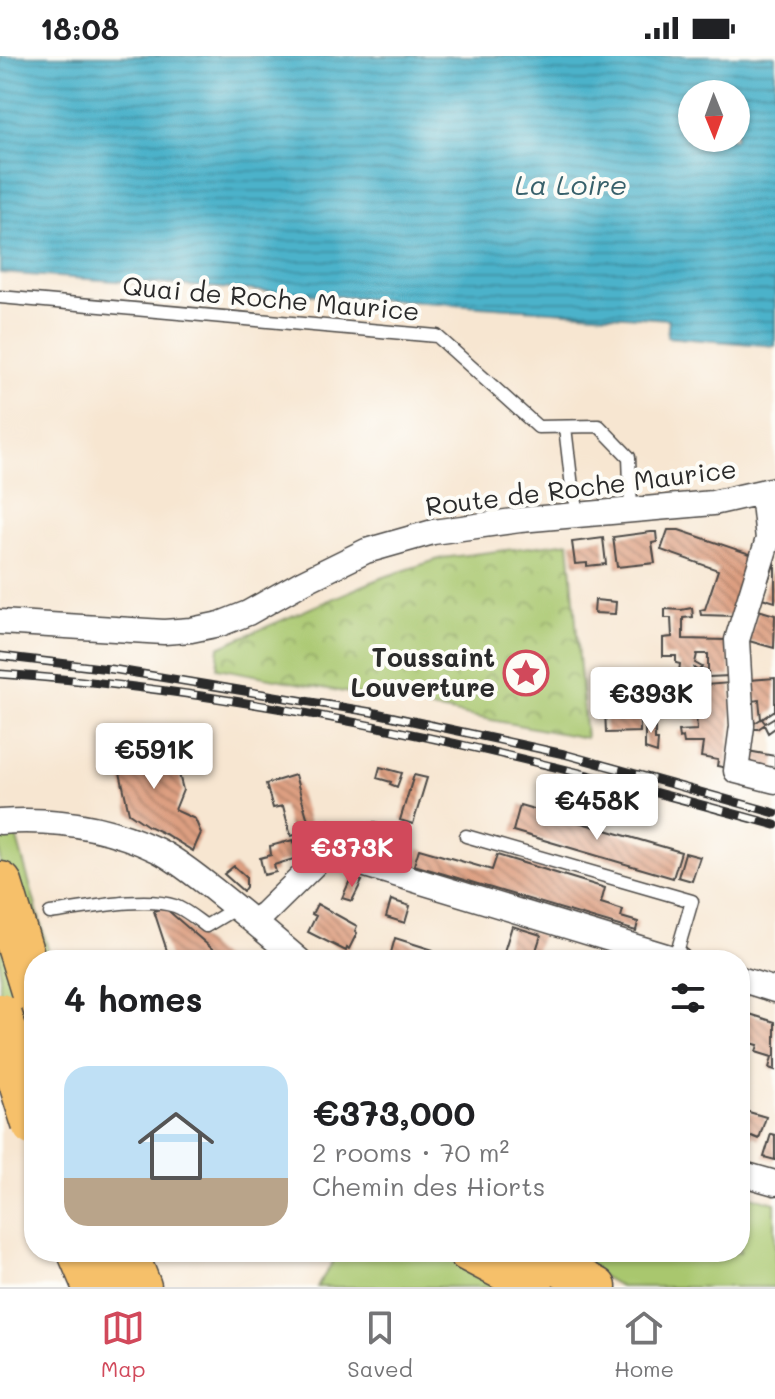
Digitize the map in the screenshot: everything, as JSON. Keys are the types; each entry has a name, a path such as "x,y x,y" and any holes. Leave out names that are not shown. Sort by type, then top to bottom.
{"highway":[{"path":"0,884 24,962"},
{"path":"0,1016 24,1092"},
{"path":"84,1262 95,1287"},
{"path":"129,1262 139,1287"}],"main road":[{"path":"0,1027 24,1035"},
{"path":"0,1059 24,1067"},
{"path":"486,1262 534,1287"},
{"path":"552,1262 597,1287"}],"street":[{"name":"Route de Roche Maurice","path":"0,622 164,632 191,630 220,624 248,613 366,551 433,532 456,527 713,503 769,491"},
{"path":"769,491 771,525 768,539 737,640 742,726 736,771 775,781"},
{"path":"0,822 60,821 97,828 158,851 183,866 287,950"},
{"path":"244,914 264,914 326,853 647,950"},
{"path":"750,982 775,990"},
{"path":"750,1176 775,1183"}],"lane":[{"name":"Quai de Roche Maurice","path":"0,297 437,336 538,427 599,426 629,457 631,511"},
{"path":"565,427 572,487 579,515"},
{"path":"466,836 692,901 679,950"},
{"path":"50,913 159,902 178,907 206,926 244,914"}],"green space":[{"path":"569,542 586,738 217,668 219,647 381,578 442,558"},
{"path":"16,835 48,950 24,950 24,1019 0,1011 0,837"},
{"path":"750,1196 775,1203 775,1287 621,1287 577,1262 750,1262"},
{"path":"333,1262 458,1262 509,1287 317,1287"}],"water":[{"name":"La Loire","path":"0,56 775,56 775,346 667,337 669,319 0,273"}],"building":[{"path":"668,530 679,530 756,556 735,616 701,615 700,610 705,609 718,570 661,550"},
{"path":"656,532 657,542 652,543 655,563 617,567 613,537"},
{"path":"603,538 606,564 575,564 572,542"},
{"path":"775,562 775,602 762,598"},
{"path":"595,600 616,602 615,614 594,613"},
{"path":"692,608 693,617 683,618 683,639 727,640 730,676 708,677 708,654 697,654 695,663 705,670 704,676 694,668 693,686 730,683 732,703 727,768 717,766 718,760 701,757 703,743 684,743 683,737 679,738 678,731 697,730 696,713 675,713 674,707 685,706 686,672 679,672 680,664 676,663 676,656 663,656 663,638 672,637 671,618 665,618 665,609"},
{"path":"758,610 775,615 774,648 749,641"},
{"path":"775,678 775,710 762,719 765,723 775,717 775,728 768,733 764,725 752,729 753,724 761,719 759,700 751,701 749,680"},
{"path":"605,709 616,709 616,719 640,717 640,732 606,733"},
{"path":"645,718 655,718 657,753 645,749"},
{"path":"111,732 176,762 183,790 175,810 195,819 201,833 193,851 129,813"},
{"path":"748,751 775,756 775,771 753,765 747,756"},
{"path":"380,767 402,773 397,787 377,778"},
{"path":"295,775 311,831 291,836 283,806 273,808 266,784"},
{"path":"414,775 427,778 413,824 400,820"},
{"path":"520,805 681,852 673,878 513,831"},
{"path":"321,821 361,834 364,824 371,826 374,822 409,838 404,854 400,852 397,860 317,836"},
{"path":"302,837 305,848 297,858 274,865 276,872 264,875 260,858 271,855 270,846"},
{"path":"419,849 492,870 497,855 605,888 601,903 623,910 621,917 638,922 636,931 414,865"},
{"path":"685,853 700,857 692,881 678,877"},
{"path":"234,866 246,877 243,891 224,874"},
{"path":"351,878 362,881 352,901 342,898"},
{"path":"391,900 410,906 405,923 386,917"},
{"path":"317,904 357,926 349,949 344,950 308,932 316,916 312,914"},
{"path":"164,907 213,950 167,950 154,911"},
{"path":"512,926 541,935 536,950 504,950"},
{"path":"395,938 433,950 392,950"},
{"path":"750,1014 775,1022 775,1070 769,1068 772,1057 756,1052 758,1045 750,1043"},
{"path":"750,1112 766,1117 759,1139 752,1136 750,1141"},
{"path":"771,1134 775,1135 775,1160 764,1157"}],"railway":[{"path":"0,656 118,670 371,712 564,754 775,813"},
{"path":"0,674 196,695 294,711 488,751 775,825"}],"place":[{"name":"Toussaint Louverture","path":"526,673"}]}
